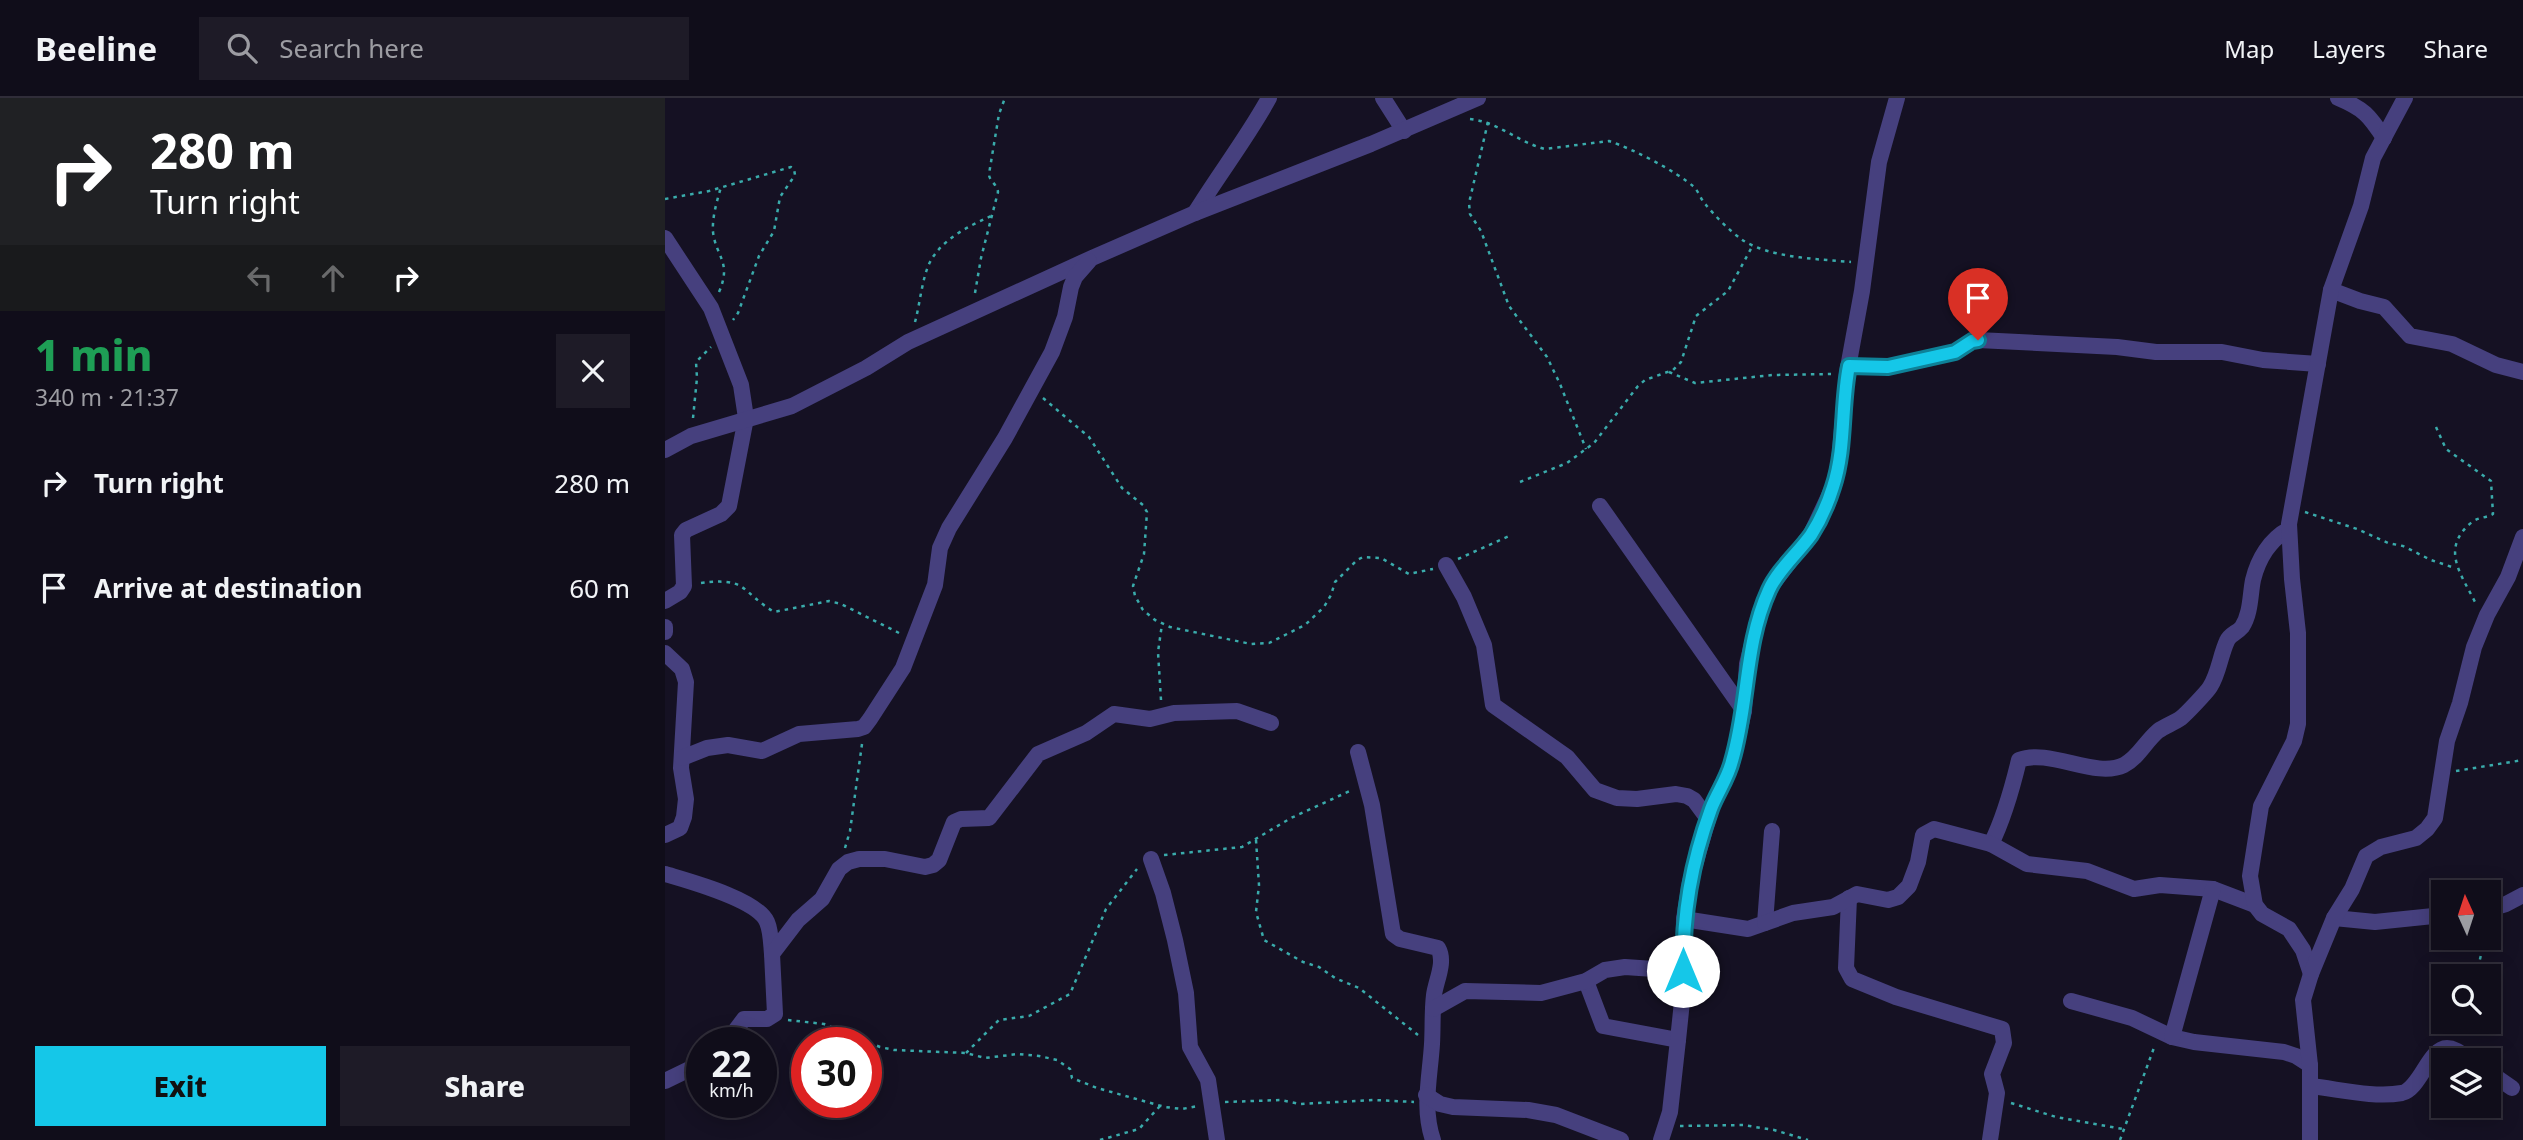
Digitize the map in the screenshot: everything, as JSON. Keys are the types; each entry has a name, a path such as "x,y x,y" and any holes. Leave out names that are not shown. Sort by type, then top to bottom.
{"street":[{"path":"1195,213 1232,154 1253,127 1269,98"},
{"path":"1383,98 1404,131"},
{"path":"665,450 691,436 802,401 866,368 908,342 1092,258 1195,213 1404,131 1478,98"},
{"path":"1663,1133 1670,1112 1678,1040 1684,919 1690,881 1708,819 1732,763 1744,711 1747,664 1760,612 1771,586 1811,534 1834,485 1839,462 1848,369 1866,264 1879,163 1897,98"},
{"path":"2338,98 2368,113 2384,138"},
{"path":"2311,974 2303,950 2289,929 2262,914 2255,905 2250,876 2262,806 2294,741 2298,724 2298,633 2290,529 2332,290 2361,206 2373,158 2405,98"},
{"path":"665,238 711,308 741,385 745,418 729,506 721,514 686,530 682,535 684,586 680,592 665,601"},
{"path":"682,758 707,748 728,745 762,751 799,734 864,727 903,668 936,585 940,548 949,528 1032,390 1052,352 1065,317 1071,287 1092,258"},
{"path":"2332,290 2384,307 2410,336 2452,344 2496,365 2523,372"},
{"path":"1848,369 1888,367 1955,352 1978,340 2117,347 2155,352 2221,352 2263,360 2318,364"},
{"path":"1600,506 1744,711"},
{"path":"1991,844 2016,777 2018,760 2047,758 2113,769 2139,754 2157,732 2182,717 2210,687 2227,641 2242,626 2250,604 2254,579 2264,554 2273,540 2290,529"},
{"path":"2310,1140 2310,1065 2304,1000 2311,974 2334,918 2370,851 2416,838 2435,818 2447,741 2461,703 2474,647 2508,577 2523,537"},
{"path":"1446,565 1464,597 1484,645 1493,705 1567,757 1595,790 1617,799 1676,794 1687,796 1694,800 1708,819"},
{"path":"665,627 665,632"},
{"path":"665,653 682,669 686,682 681,768 686,799 684,817 680,828 665,835"},
{"path":"772,954 798,920 821,898 839,869 848,862 859,859 885,859 925,867 933,865 939,860 954,822 982,820 993,815 1007,792 1038,754 1086,733 1114,714 1144,719 1188,711 1237,711 1271,723"},
{"path":"1358,752 1371,805 1393,934 1400,939 1438,948 1441,952 1433,1009 1427,1099 1433,1140"},
{"path":"1684,919 1748,929 1793,913 1833,907 1861,894 1888,900 1902,894 1909,886 1918,862 1923,835 1934,829 1991,844 2027,864 2087,871 2134,889 2160,885 2213,890 2255,905"},
{"path":"1765,923 1772,831"},
{"path":"1151,859 1163,893 1186,993 1190,1047 1206,1073 1213,1102 1217,1140"},
{"path":"665,874 713,888 761,913 768,923 776,1009 771,1017 744,1020 739,1027"},
{"path":"2167,1033 2213,890"},
{"path":"2501,905 2523,895"},
{"path":"1849,898 1848,974 1852,979 1896,997 2002,1029 2004,1043 1991,1074 1997,1093 1990,1140"},
{"path":"2334,918 2375,922 2431,916"},
{"path":"1433,1009 1465,991 1541,993 1586,981 1605,970 1625,967 1683,971"},
{"path":"1586,981 1603,1026 1678,1040"},
{"path":"2071,1001 2132,1018 2194,1042 2284,1052 2310,1065"},
{"path":"2310,1086 2386,1095 2406,1092 2431,1062"},
{"path":"665,1082 686,1071"},
{"path":"2501,1080 2512,1088"},
{"path":"1427,1099 1453,1107 1528,1110 1556,1115 1621,1140"}],"path":[{"path":"971,315 981,258 998,192 989,179 989,174 999,114 1005,98"},
{"path":"1439,115 1488,122 1545,149 1609,141 1640,153 1696,188 1704,204 1740,239 1797,256 1866,264"},
{"path":"1488,122 1469,203 1470,214 1481,231 1509,306 1547,357 1586,449"},
{"path":"665,199 721,187 791,167 796,173 780,197 774,231 759,256 738,313 696,362 691,436"},
{"path":"711,308 721,288 724,270 713,232 721,187"},
{"path":"908,342 921,301 929,262 962,230 991,216"},
{"path":"1520,482 1567,463 1586,449 1594,443 1638,386 1645,380 1669,372 1681,362 1696,316 1728,291 1753,245"},
{"path":"1669,372 1695,383 1773,375 1803,376 1848,369"},
{"path":"1032,390 1089,437 1122,488 1143,505 1147,512 1144,554 1133,586 1135,596 1143,610 1170,627 1251,644 1269,643 1305,625 1324,607 1338,579 1353,562 1363,557 1381,558 1409,573 1417,574 1446,565 1509,536"},
{"path":"2436,427 2447,449 2491,481 2494,513 2471,523 2458,541 2455,556 2457,569 2465,580 2484,622"},
{"path":"2292,507 2357,529 2388,543 2415,550 2431,560 2457,569"},
{"path":"684,586 722,580 743,585 774,612 818,601 841,604 914,640"},
{"path":"1161,716 1158,652 1162,624"},
{"path":"839,869 850,831 864,727"},
{"path":"2443,774 2523,760"},
{"path":"1256,840 1259,885 1256,912 1264,940 1359,988 1432,1046"},
{"path":"771,1017 824,1024 894,1050 966,1053 985,1058 1018,1054 1057,1060 1070,1069 1072,1078 1077,1081 1181,1109 1213,1102 1281,1100 1300,1104 1427,1099"},
{"path":"2119,1140 2167,1033"},
{"path":"1997,1093 2019,1108 2123,1129"},
{"path":"1100,1140 1139,1129 1161,1105"},
{"path":"1663,1133 1743,1125 1808,1140"}],"route":[{"path":"1683,971 1684,919 1690,881 1711,809 1732,763 1744,711 1747,664 1760,612 1771,586 1811,534 1834,485 1849,366 1888,367 1955,352 1978,340"}]}
